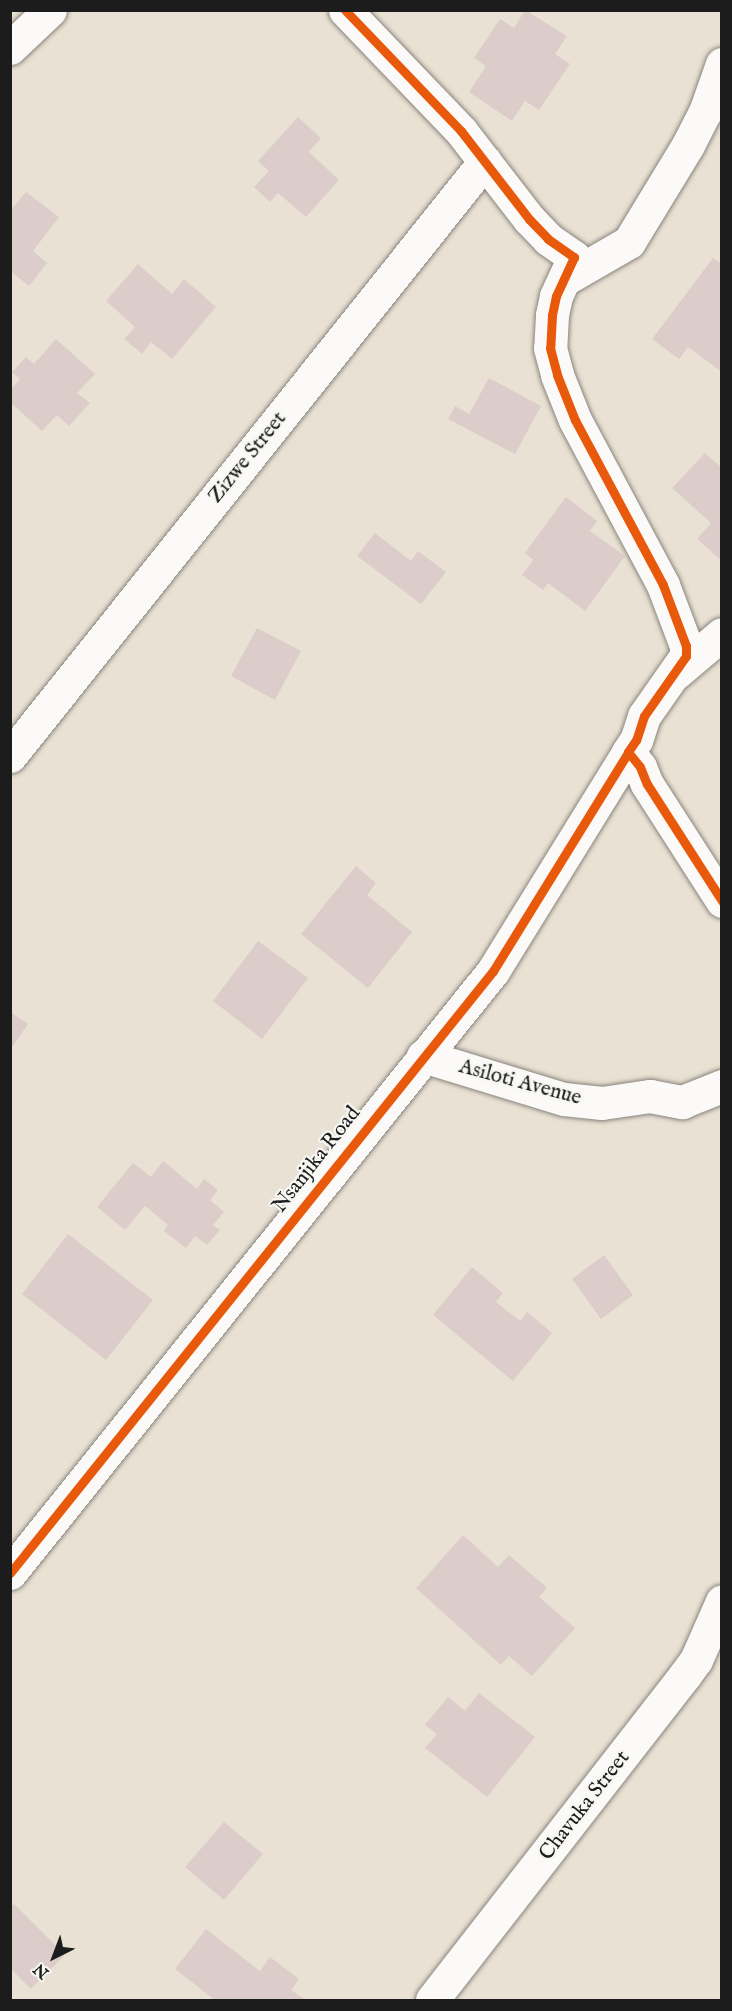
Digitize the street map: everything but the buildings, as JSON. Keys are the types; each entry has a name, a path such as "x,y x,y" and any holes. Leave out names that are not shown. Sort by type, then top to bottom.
{"street":[{"path":"10,48 50,10"},
{"path":"345,10 461,132 529,219 548,239 574,257 566,279 556,296 550,333 557,375 575,420 673,608 686,646 686,656 676,673"},
{"path":"566,279 628,242 688,145 705,112 722,64"},
{"name":"Zizwe Street","path":"10,756 484,160"},
{"path":"676,673 722,634"},
{"name":"Nsanjika Road","path":"10,1573 493,971 636,740 644,716 676,673"},
{"path":"628,752 640,767 647,784 722,901"},
{"name":"Asiloti Avenue","path":"423,1056 564,1099 602,1103 651,1096 682,1102 722,1086"},
{"name":"Chavuka Street","path":"432,2001 681,1682 696,1660 722,1601"}],"cycle path":[{"path":"345,10 461,131 529,219 548,239 574,257 556,296 552,315 550,348 557,375 575,420 663,585 686,646 686,656 644,716 636,740 628,752 640,767 647,784 722,901"},
{"path":"10,1573 493,971 628,752"}]}
